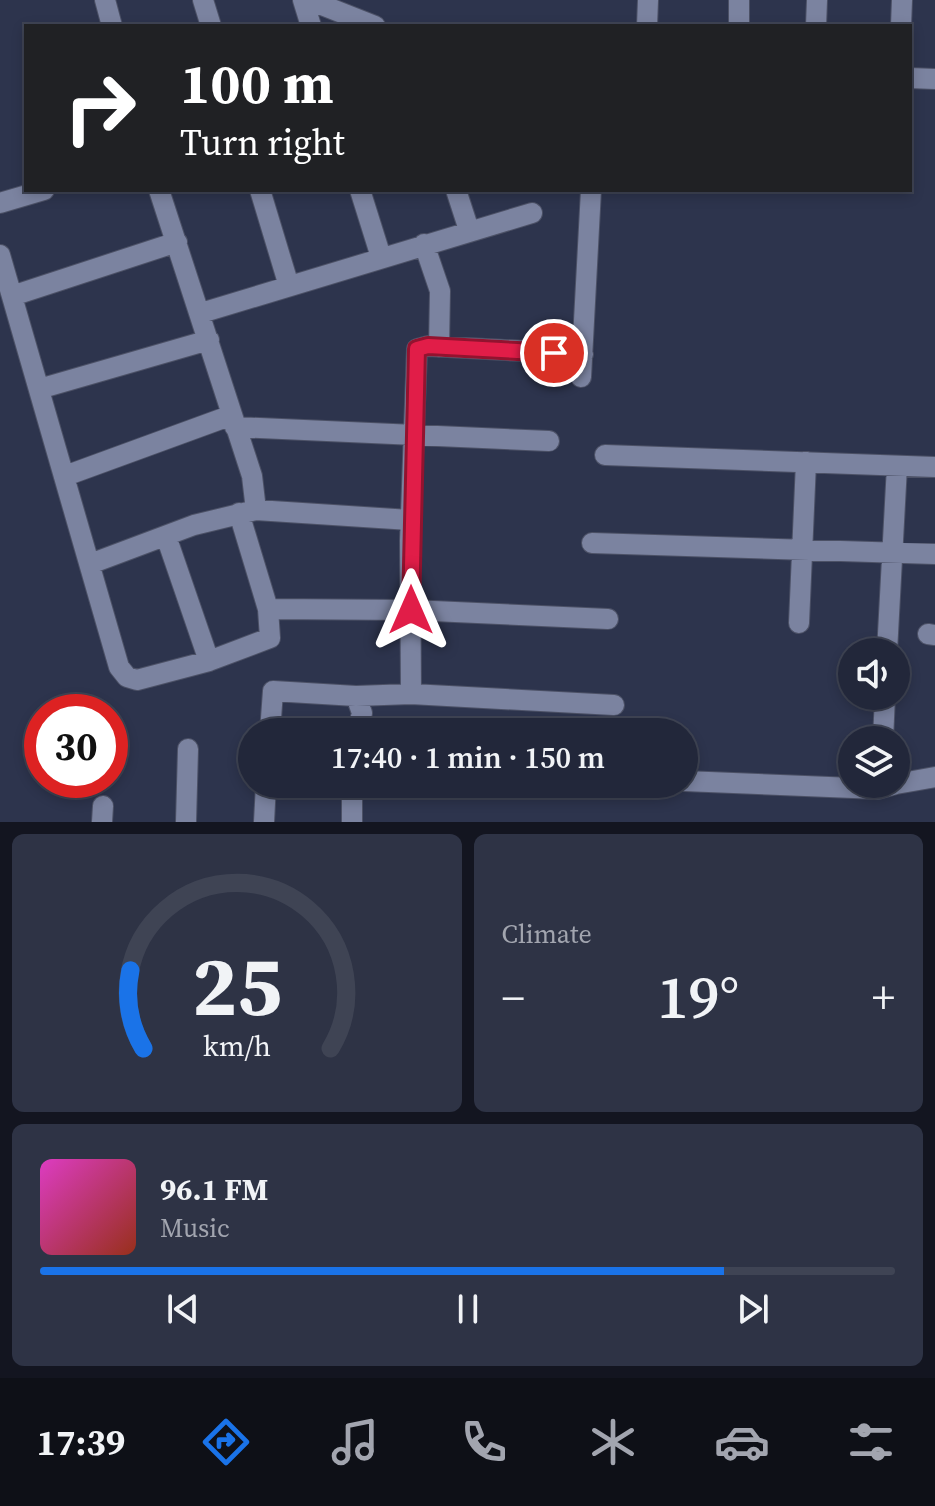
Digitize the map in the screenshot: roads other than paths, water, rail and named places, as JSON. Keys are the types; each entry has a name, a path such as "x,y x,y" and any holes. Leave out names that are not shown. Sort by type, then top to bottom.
{"street":[{"path":"105,0 111,24"},
{"path":"203,0 210,24"},
{"path":"306,0 311,24"},
{"path":"306,0 370,24"},
{"path":"647,24 648,0"},
{"path":"739,0 739,24"},
{"path":"816,24 817,0"},
{"path":"901,24 902,0"},
{"path":"912,78 935,79"},
{"path":"0,203 37,192"},
{"path":"0,255 119,667 127,677 137,680 209,661 270,638 268,609 247,511 252,476 160,192"},
{"path":"261,192 289,286"},
{"path":"361,192 381,257"},
{"path":"457,192 469,230"},
{"path":"581,377 591,192"},
{"path":"201,313 532,213"},
{"path":"12,296 177,242"},
{"path":"424,244 440,291 439,347"},
{"path":"39,389 209,340"},
{"path":"411,694 410,520 417,349 439,347 583,354"},
{"path":"65,476 234,421 412,436 549,441"},
{"path":"605,455 935,467"},
{"path":"799,623 806,462"},
{"path":"888,638 897,466"},
{"path":"90,564 247,511 410,520"},
{"path":"166,536 209,661"},
{"path":"592,543 935,554"},
{"path":"268,609 411,610 608,619"},
{"path":"271,718 273,691 356,696 411,694 614,705"},
{"path":"356,696 361,718"},
{"path":"186,822 188,749"},
{"path":"910,781 935,777"},
{"path":"698,782 838,787"},
{"path":"264,822 265,798"},
{"path":"352,798 352,822"}]}
